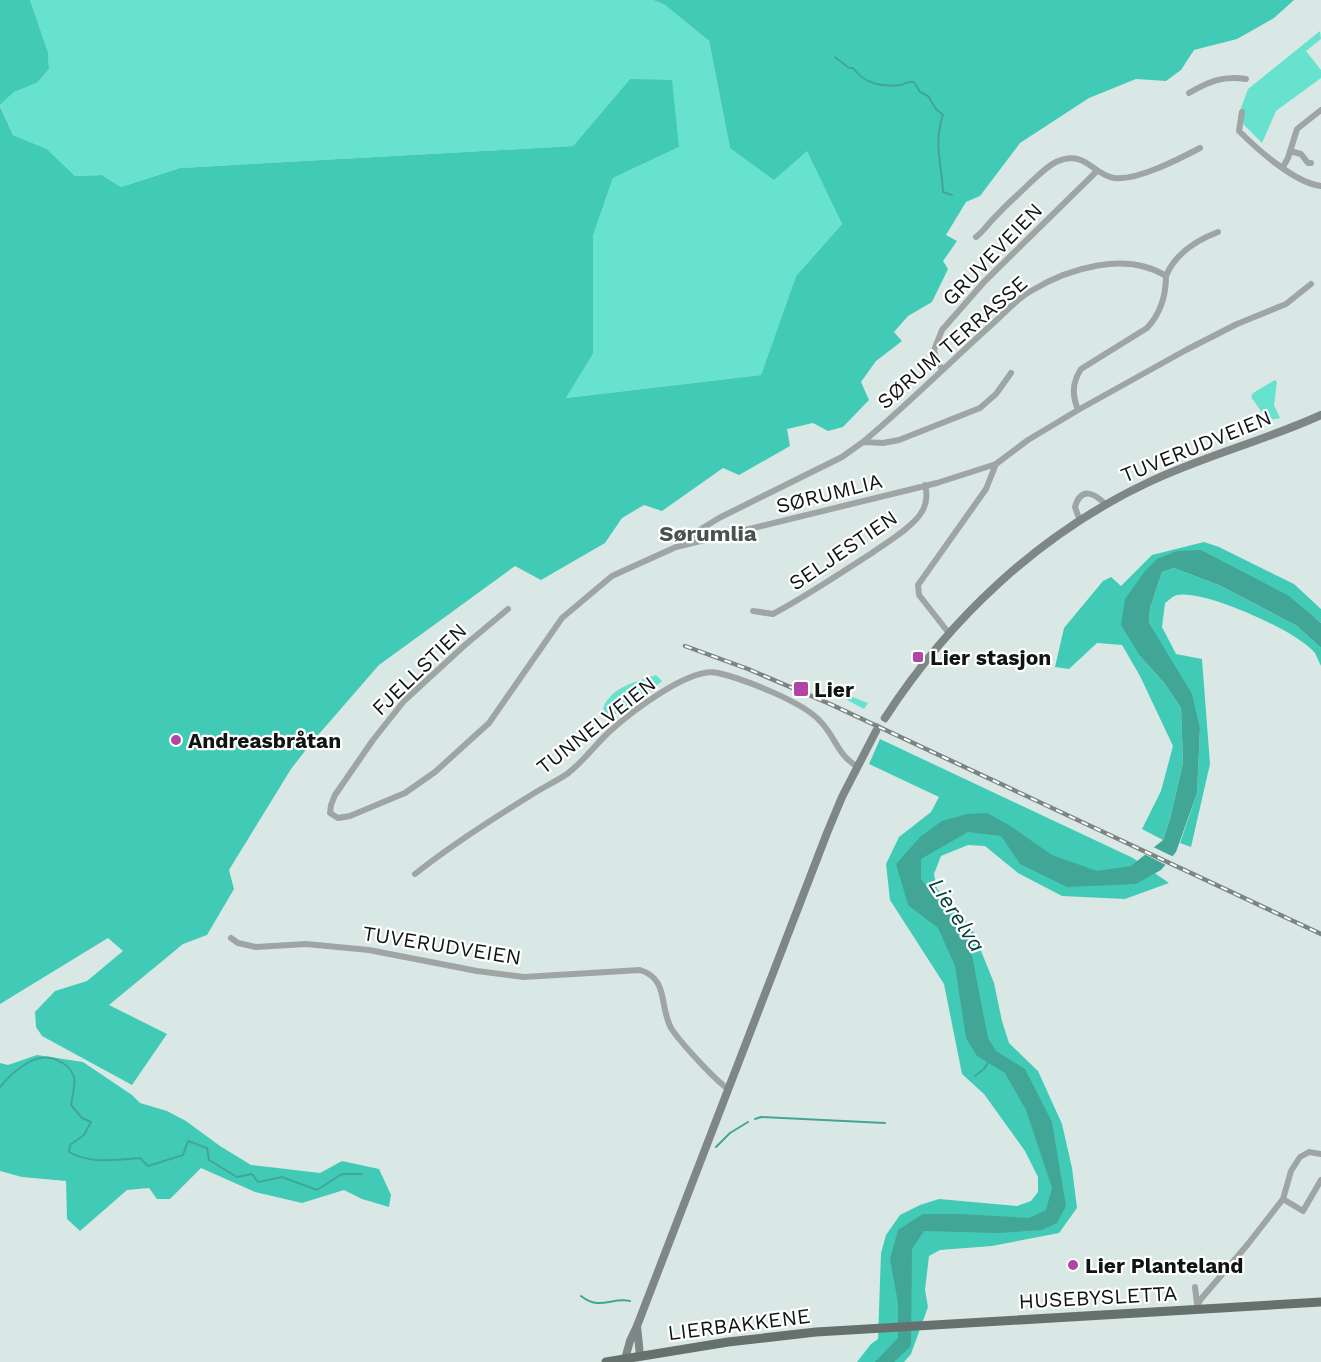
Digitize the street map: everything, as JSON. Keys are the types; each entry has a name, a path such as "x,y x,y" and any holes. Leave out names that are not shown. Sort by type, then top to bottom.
{"main road":[{"name":"TUVERUDVEIEN","path":"885,718 908,683 948,632 1018,566 1080,521 1106,505 1170,473 1321,415"},
{"path":"625,1359 827,833 857,766 876,731"},
{"name":"HUSEBYSLETTA","path":"878,1328 1198,1307 1321,1302"},
{"path":"637,1326 640,1356"},
{"name":"LIERBAKKENE","path":"606,1362 752,1339 878,1328"}],"street":[{"path":"1189,93 1214,80 1228,77 1246,79"},
{"path":"1283,167 1297,129 1321,110"},
{"path":"1242,112 1239,131 1298,179 1321,186"},
{"path":"976,237 1002,208 1046,168 1060,161 1076,159 1090,164 1097,171 1116,178 1133,176 1200,148"},
{"path":"1290,152 1301,154 1308,163 1311,163"},
{"name":"GRUVEVEIEN","path":"942,370 934,350 942,330 984,282 1097,171"},
{"path":"1078,410 1073,390 1075,379 1081,369 1147,328 1164,299 1166,276 1169,270 1197,241 1218,232"},
{"name":"SØRUM TERRASSE","path":"682,546 719,518 842,457 863,442 1028,292 1055,278 1085,268 1113,264 1143,267 1166,276"},
{"name":"SØRUMLIA","path":"338,818 350,816 389,801 435,772 489,723 546,640 572,608 612,576 682,546 926,485 996,464 1028,440 1078,410 1237,324 1281,307 1311,284"},
{"path":"863,442 883,443 899,440 980,408 996,393 1011,373"},
{"path":"948,632 919,594 918,585 986,489 996,464"},
{"name":"SELJESTIEN","path":"753,611 773,614 825,584 905,530 924,507 927,496 926,485"},
{"path":"1080,521 1076,507 1081,496 1088,493 1094,494 1106,505"},
{"name":"FJELLSTIEN","path":"338,818 330,813 335,795 394,714 438,670 508,609"},
{"name":"TUNNELVEIEN","path":"415,873 492,819 564,775 634,713 697,673 719,673 765,690 798,706 819,719 842,754 857,766"},
{"name":"TUVERUDVEIEN","path":"231,938 238,943 256,947 306,944 369,950 477,971 524,977 547,977 621,969 647,972 657,981 663,995 668,1022 676,1036 728,1089"},
{"path":"1198,1307 1283,1199 1291,1171 1300,1157 1309,1152 1321,1154"},
{"path":"1283,1199 1303,1211 1321,1180"},
{"path":"1195,1287 1198,1307"}],"shaded area":[{"path":"0,0 30,0 48,52 49,69 37,83 14,92 0,105"},
{"path":"30,0 653,0 665,5 709,41 730,148 807,150 842,224 796,276 761,375 566,398 593,354 593,236 613,178 679,147 630,79 573,146 180,168 121,187 102,175 75,176 47,149 13,135 0,105 14,92 37,83 49,69 48,52"},
{"path":"653,0 1294,0 1274,18 1237,39 1194,50 1181,70 1166,81 1136,79 1089,98 1020,143 980,196 966,202 946,235 957,241 943,261 948,269 932,302 908,316 894,332 902,341 876,361 861,382 869,400 843,427 828,431 813,423 787,429 790,446 739,475 723,468 662,511 644,505 622,518 605,543 541,580 515,566 379,665 291,769 229,870 234,889 207,935 183,944 109,1005 167,1034 132,1085 42,1036 36,1027 35,1012 55,991 87,981 123,951 108,938 0,1004 0,106 13,135 47,149 75,176 102,175 121,187 180,168 573,146 630,79 672,80 679,147 613,178 593,236 593,354 566,398 761,375 796,276 842,224 807,151 774,180 730,148 709,41 665,5"},
{"path":"1320,31 1321,39 1306,51 1321,70 1321,78 1276,111 1262,143 1238,116 1248,89"},
{"path":"1275,380 1277,382 1274,405 1280,418 1270,420 1265,417 1251,397 1253,393"},
{"path":"1204,542 1219,547 1294,584 1321,609 1321,623 1315,618 1157,559 1140,656 1165,684 1181,708 1183,763 1163,840 1142,829 1161,791 1173,746 1140,676 1122,645 1097,643 1069,669 1055,667 1064,628 1103,581 1111,577 1121,586 1152,555"},
{"path":"1201,550 1289,596 1321,623 1321,648 1297,626 1221,586 1174,568 1162,572 1150,608 1149,623 1192,694 1200,729 1197,793 1176,852 1161,870 1136,884 1067,887 1020,864 1001,836 968,832 921,859 921,879 969,940 988,1038 996,1051 1025,1069 1052,1122 1066,1206 1057,1223 1042,1230 998,1233 924,1231 912,1249 911,1346 894,1362 875,1362 898,1338 898,1303 890,1259 898,1230 923,1214 1029,1218 1046,1210 1052,1188 1026,1110 1005,1073 977,1056 966,1038 955,966 938,928 908,905 896,864 921,836 942,821 967,814 987,813 1009,825 1052,855 1097,871 1131,866 1163,840 1183,763 1181,708 1165,684 1140,656 1121,625 1125,599 1145,571 1157,559 1177,551"},
{"path":"1174,568 1221,586 1297,626 1321,648 1321,666 1315,653 1305,644 1271,623 1249,613 1207,598 1190,595 1177,595 1165,603 1162,627 1176,654 1202,659 1210,764 1191,847 1180,843 1197,793 1200,729 1149,623 1150,608 1162,572"},
{"path":"656,675 662,681 641,699 643,703 640,706 638,703 611,716 605,712 603,708 607,701 618,690"},
{"path":"834,690 868,703 864,709 832,692"},
{"path":"880,739 1133,858 1169,883 1125,899 1062,896 1018,873 985,846 968,845 941,856 934,874 937,889 957,909 973,931 994,983 1009,1043 1038,1071 1062,1124 1072,1168 1077,1208 1059,1233 992,1246 940,1250 929,1256 925,1290 928,1307 911,1354 904,1362 857,1362 878,1339 881,1253 886,1235 900,1215 939,1199 1017,1206 1031,1201 1038,1192 1038,1177 1025,1151 984,1094 962,1074 944,984 890,900 886,864 899,837 931,812 939,797 869,764"},
{"path":"37,1055 83,1062 132,1095 140,1103 167,1111 186,1121 251,1165 320,1173 342,1161 379,1169 391,1195 389,1207 362,1199 344,1190 302,1203 255,1192 201,1168 170,1199 157,1199 149,1188 127,1190 80,1231 67,1219 66,1181 22,1177 0,1171 0,1063 8,1065"}],"pier":[{"path":"1151,846 1176,858 1168,866 1142,853"}],"waterway":[{"path":"835,57 868,81 886,85 914,82 920,92 928,96 943,115 938,145 943,192 952,195"},
{"path":"0,1087 26,1063 51,1058 66,1065 74,1077 71,1105 82,1118 91,1122 84,1135 70,1145 69,1152 85,1158 103,1160 140,1158 148,1166 183,1155 188,1141 207,1148 209,1160 237,1177 252,1174 258,1182 282,1177 317,1190 342,1174 362,1174"},
{"path":"975,1076 984,1069 989,1061"},
{"path":"755,1119 761,1117 885,1123"},
{"path":"716,1147 730,1133 748,1122"},
{"path":"581,1296 594,1303 630,1301"}],"tunnel":[{"path":"876,731 885,718"}],"railway":[{"path":"685,646 748,669 830,704 1321,934"}],"place":[{"name":"Lier stasjon","path":"918,657"},
{"name":"Lier","path":"801,689"},
{"name":"Andreasbråtan","path":"176,740"},
{"name":"Lier Planteland","path":"1073,1265"}],"district":[{"name":"Sørumlia","path":"708,533"}],"water label":[{"name":"Lierelva","path":"957,915"}]}
